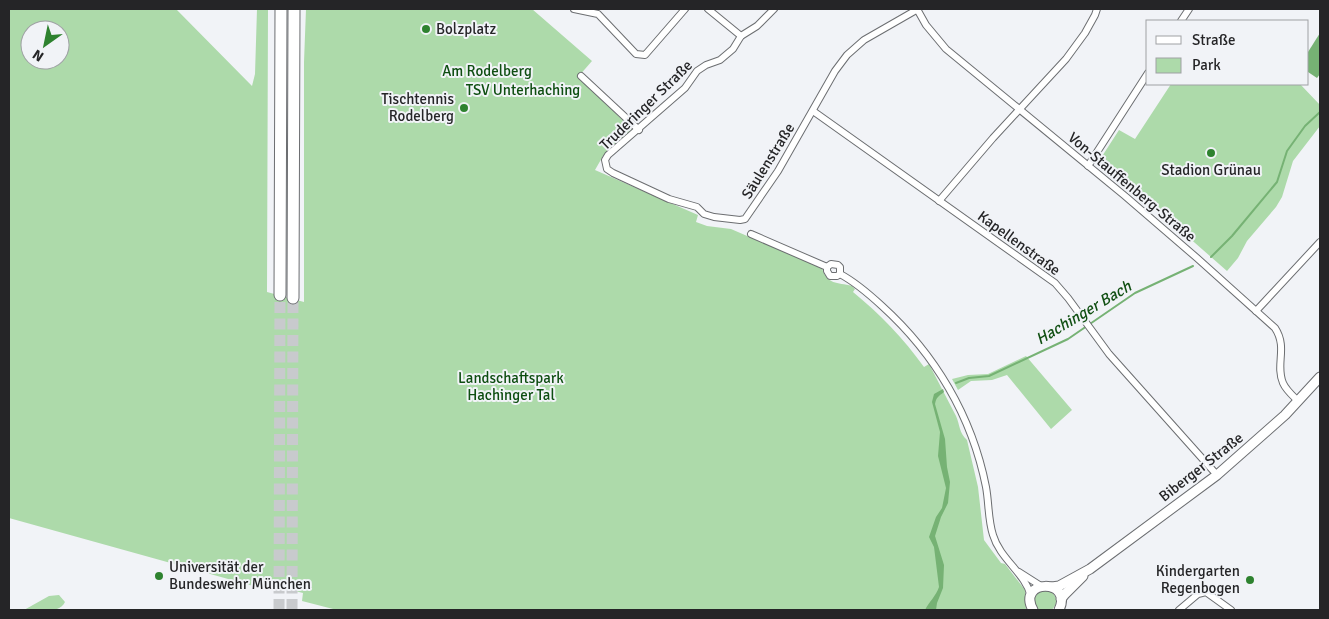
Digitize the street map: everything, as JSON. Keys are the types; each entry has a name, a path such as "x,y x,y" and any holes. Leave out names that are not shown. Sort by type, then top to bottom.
{"highway":[{"path":"280,295 281,9"},
{"path":"293,298 294,9"}],"main road":[{"name":"Biberger Straße","path":"1052,587 1059,586 1090,569 1217,474 1264,435 1320,377"},
{"name":"Biberger Straße","path":"1061,606 1065,594 1090,569"},
{"path":"1031,609 1031,596 1041,586 1052,587 1060,594 1061,606"}],"street":[{"path":"574,9 598,14 636,54 640,55 644,54 685,9"},
{"path":"708,9 741,36"},
{"name":"Truderinger Straße","path":"606,164 605,160 608,155 639,130 689,84 698,71 706,65 720,60 733,49 741,36 757,26 774,9"},
{"name":"Von-Stauffenberg-Straße","path":"918,9 931,32 946,49 1088,166 1256,311 1279,335 1282,352 1280,370 1282,380 1288,391 1298,401"},
{"name":"Säulenstraße","path":"606,164 613,174 669,199 697,207 704,214 714,217 745,219 774,178 835,71 856,46 918,9"},
{"path":"939,201 1066,59 1084,35 1097,9"},
{"path":"1182,20 1189,9"},
{"path":"581,76 639,130"},
{"path":"1088,166 1146,76"},
{"name":"Kapellenstraße","path":"813,110 1055,284 1109,354 1217,474"},
{"path":"751,234 827,267 830,276 840,274 850,279 876,300 909,332 932,360 946,382 973,444 986,486 993,537 1031,596"},
{"path":"1256,311 1320,242"},
{"path":"1015,570 1041,586"},
{"path":"1179,610 1198,594 1206,592 1232,610"}],"green space":[{"name":"Landschaftspark Hachinger Tal","path":"9,9 176,9 252,86 255,74 257,9 268,9 267,292 304,302 304,62 306,9 532,9 592,61 578,77 633,130 603,156 595,170 698,215 696,222 707,226 731,229 822,268 830,280 852,286 855,289 853,292 891,327 924,367 929,364 956,416 962,435 967,440 978,487 984,540 1025,590 1026,610 337,610 302,601 303,593 268,584 268,590 9,518"},
{"name":"Stadion Grünau","path":"1170,85 1301,85 1320,105 1320,126 1293,161 1282,197 1276,207 1247,241 1238,258 1227,271 1099,161 1119,130 1135,139"},
{"path":"1026,356 1072,410 1051,429 1007,375 992,380 971,381 958,390 952,379 968,375 988,374"},
{"path":"1045,590 1053,593 1056,601 1053,609 1045,612 1037,609 1034,601 1037,593"},
{"path":"59,595 65,602 58,609 47,611 24,610 49,596"}],"shaded area":[{"path":"1320,33 1320,74 1317,78 1309,73 1309,50"},
{"path":"943,389 944,392 937,398 935,404 945,439 950,482 948,503 935,536 944,565 943,588 936,610 925,610 939,587 934,547 929,537 936,517 942,508 946,488 938,456 940,432 932,402 934,394"}],"waterway":[{"name":"Hachinger Bach","path":"1211,257 1232,236 1277,182 1287,151 1305,126 1320,112"},
{"name":"Hachinger Bach","path":"956,383 969,378 989,376 1068,339 1135,293 1193,266"}],"tunnel":[{"path":"279,610 280,295"},
{"path":"292,610 293,298"}],"place":[{"name":"Bolzplatz","path":"426,29"},
{"name":"Tischtennis Rodelberg","path":"464,108"},
{"name":"Stadion Grünau","path":"1211,153"},
{"name":"Universität der Bundeswehr München","path":"159,576"},
{"name":"Kindergarten Regenbogen","path":"1250,580"}],"park label":[{"name":"Am Rodelberg","path":"487,71"},
{"name":"TSV Unterhaching","path":"523,90"}]}
